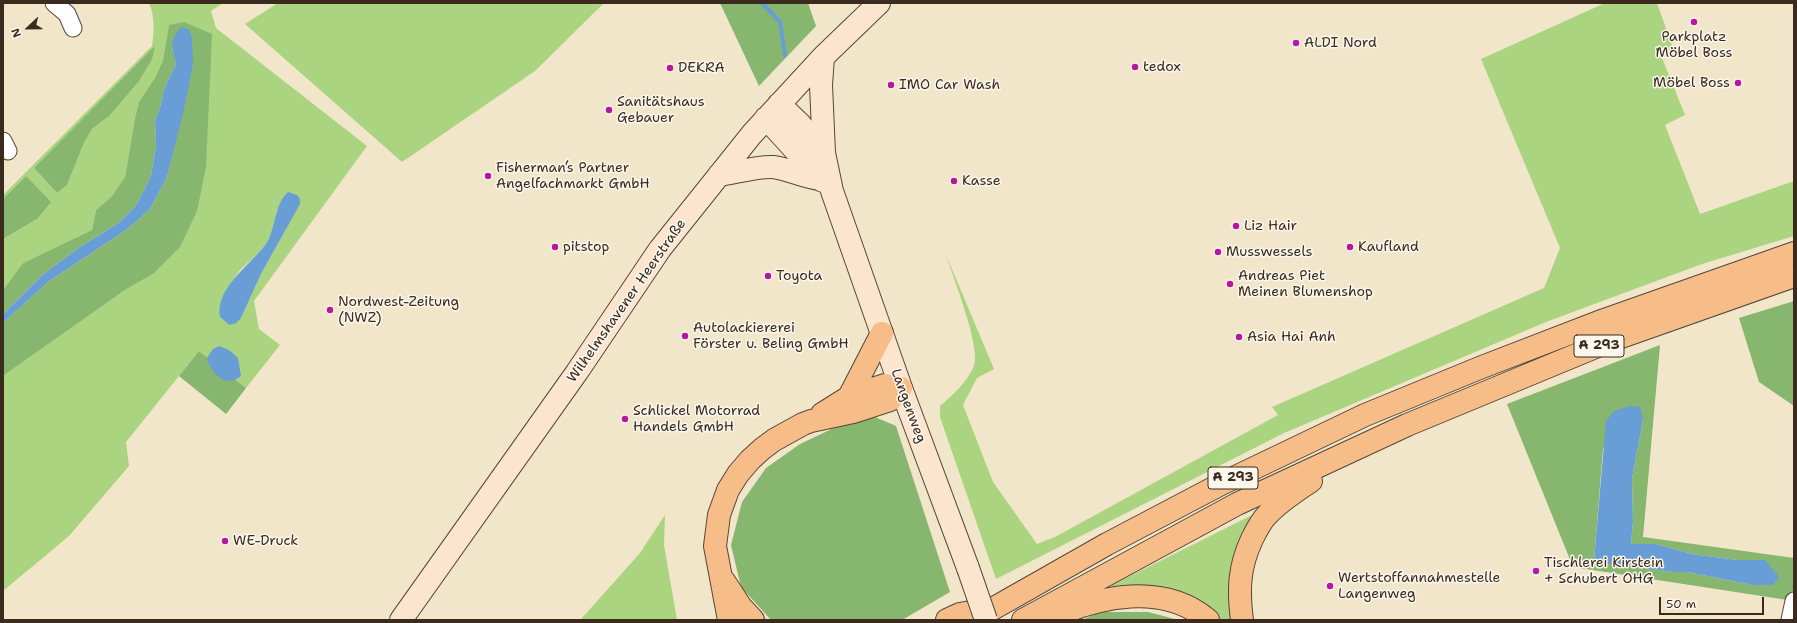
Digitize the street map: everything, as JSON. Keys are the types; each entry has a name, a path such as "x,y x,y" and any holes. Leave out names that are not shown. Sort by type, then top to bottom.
{"highway":[{"name":"A 293","path":"973,620 989,614 1107,544 1223,483 1366,415 1482,367 1604,320 1794,253"},
{"name":"A 293","path":"1023,620 1237,504 1408,424 1610,341 1794,276"},
{"path":"849,397 882,333"},
{"path":"729,620 715,546 719,515 728,490 750,460 774,440 811,421 849,397 885,385 901,388"},
{"path":"811,421 853,412 890,400 901,388"},
{"path":"1242,620 1240,573 1247,550 1266,516 1279,503 1311,481 1392,443 1408,424"},
{"path":"720,576 741,607 753,620"},
{"path":"1046,620 1094,602 1124,597 1150,596 1175,602 1208,620"},
{"path":"947,620 960,614 989,614"}],"street":[{"path":"54,3 67,14 74,28"},
{"name":"Wilhelmshavener Heerstraße","path":"400,620 573,378 660,249 772,111 823,57 879,3"},
{"name":"Langenweg","path":"823,57 821,85 827,185 968,568 989,614"},
{"name":"Langenweg","path":"772,111 800,124 824,153"},
{"name":"Langenweg","path":"772,111 827,185"},
{"path":"718,176 772,167 792,171 827,185"},
{"path":"1790,620 1794,601"}],"green space":[{"path":"149,3 223,3 211,11 216,28 367,146 254,301 259,329 280,345 246,388 199,351 126,442 129,466 69,536 3,591 3,376 125,290 153,274 206,167 169,25 163,60 156,76 139,102 125,177 112,196 96,210 92,230 23,263 3,290 3,239 37,219 26,176 3,199 3,195 152,46 154,24","holes":["109,116 92,129 84,143 67,185 57,193 34,168","277,209 286,229 261,274 241,318 229,325 220,317 229,286 240,270 264,248 273,230"]},
{"path":"278,3 604,3 535,71 402,162 245,24"},
{"path":"720,3 808,3 816,26 759,86"},
{"path":"1605,3 1657,3 1674,51 1662,58 1685,115 1665,125 1700,214 1794,181 1794,236 1702,264 1546,322 1284,433 996,579 940,417 940,406 964,383 974,366 975,357 974,344 970,328 946,255 994,369 977,378 963,405 993,482 1037,544 1055,537 1278,415 1272,407 1544,288 1560,248 1481,59"},
{"path":"184,22 212,34 206,167 197,211 180,247 153,274 125,290 3,376 3,323 48,282 129,228 150,209 167,177 193,64 172,47 176,64 164,89 155,121 156,146 151,176 137,204 120,222 80,247 42,275 3,314 3,290 23,263 92,230 96,210 112,196 125,177 139,102 156,76 163,60 169,25"},
{"path":"155,46 152,59 139,81 109,116 92,129 84,143 67,185 57,193 34,168"},
{"path":"26,176 51,202 37,219 3,239 3,199"},
{"path":"1794,301 1794,406 1759,382 1739,318"},
{"path":"1660,345 1643,537 1794,558 1794,601 1573,567 1507,404","holes":["1643,420 1632,479 1633,521 1631,544 1656,544 1692,554 1737,560 1765,560 1753,585 1687,572 1673,572 1594,560 1603,449"]},
{"path":"199,351 246,388 226,414 179,376"},
{"path":"875,417 896,426 950,592 902,620 771,620 741,587 731,545 742,502 766,468 800,444 838,426"},
{"path":"665,515 664,545 677,620 583,620 582,618 640,553"},
{"path":"1250,516 1257,519 1237,620 1216,620 1112,591 1112,585"},
{"path":"1100,612 1148,612 1179,620 1082,620"}],"water":[{"path":"181,27 189,29 192,39 193,64 184,109 167,177 150,209 129,228 48,282 3,323 3,314 42,275 80,247 120,222 137,204 151,176 156,146 155,121 164,89 176,64 172,44"},
{"path":"288,192 297,195 300,199 300,204 261,274 241,318 236,323 229,325 220,317 222,298 227,288 267,242 271,235 279,205"},
{"path":"219,346 229,350 238,358 241,376 235,380 230,381 220,378 215,374 209,364 207,358 213,349"},
{"path":"1630,406 1640,407 1643,420 1632,479 1633,521 1631,544 1656,544 1692,554 1737,560 1765,560 1779,577 1773,585 1753,585 1687,572 1673,572 1619,566 1594,560 1606,421 1614,411"}],"waterway":[{"path":"762,3 780,22 785,55"}],"place":[{"name":"Parkplatz Möbel Boss","path":"1694,22"},
{"name":"ALDI Nord","path":"1296,43"},
{"name":"tedox","path":"1135,67"},
{"name":"DEKRA","path":"670,68"},
{"name":"Möbel Boss","path":"1738,83"},
{"name":"IMO Car Wash","path":"891,85"},
{"name":"Sanitätshaus Gebauer","path":"609,110"},
{"name":"Fisherman‘s Partner Angelfachmarkt GmbH","path":"488,176"},
{"name":"Kasse","path":"954,181"},
{"name":"Liz Hair","path":"1236,226"},
{"name":"pitstop","path":"555,247"},
{"name":"Kaufland","path":"1350,247"},
{"name":"Musswessels","path":"1218,252"},
{"name":"Toyota","path":"768,276"},
{"name":"Andreas Piet Meinen Blumenshop","path":"1230,284"},
{"name":"Nordwest-Zeitung (NWZ)","path":"330,310"},
{"name":"Autolackiererei Förster u. Beling GmbH","path":"685,336"},
{"name":"Asia Hai Anh","path":"1239,337"},
{"name":"Schlickel Motorrad Handels GmbH","path":"625,419"},
{"name":"WE-Druck","path":"225,541"},
{"name":"Tischlerei Kirstein + Schubert OHG","path":"1536,571"},
{"name":"Wertstoffannahmestelle Langenweg","path":"1330,586"}]}
